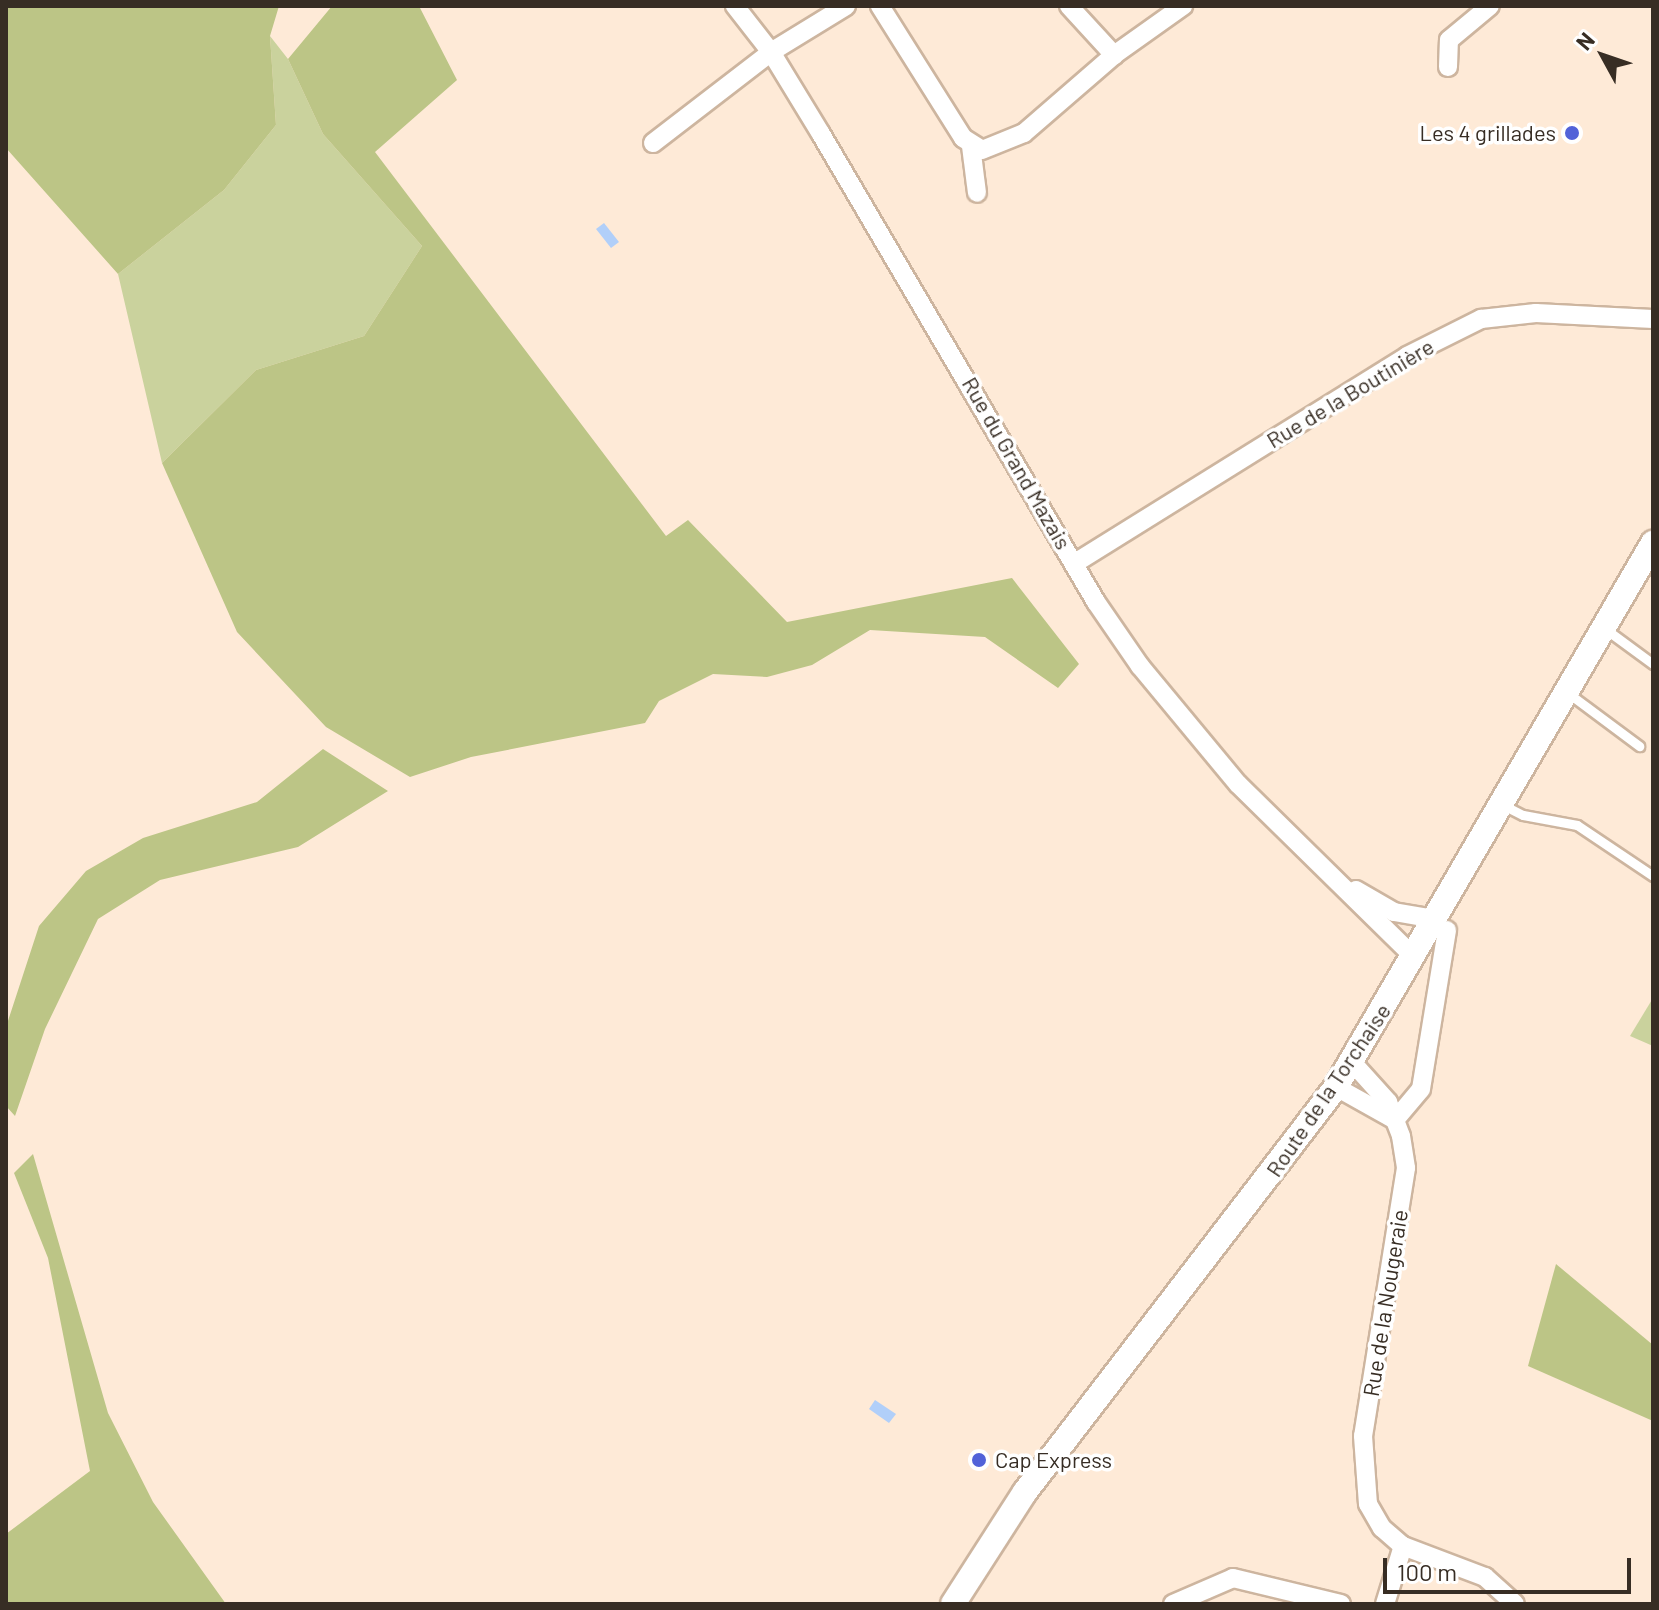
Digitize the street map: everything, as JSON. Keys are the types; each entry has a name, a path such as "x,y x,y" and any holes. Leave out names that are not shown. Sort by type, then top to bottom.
{"main road":[{"name":"Route de la Torchaise","path":"953,1604 1025,1492 1336,1087 1414,957 1441,925 1500,803 1653,543"}],"street":[{"name":"Rue du Grand Mazais","path":"735,6 771,52 1096,602 1175,713 1238,784 1346,885 1414,957"},
{"path":"653,143 771,52 846,6"},
{"path":"880,6 971,146 977,193"},
{"path":"1069,6 1114,55"},
{"path":"971,146 996,148 1024,133 1114,55 1183,6"},
{"path":"1448,67 1449,40 1490,6"},
{"name":"Rue de la Boutinière","path":"1075,563 1407,356 1481,319 1536,313 1653,319"},
{"name":"Rue du Grand Mazais","path":"1346,885 1394,912 1441,925"},
{"path":"1336,1087 1395,1120 1421,1089 1441,925"},
{"name":"Rue de la Nougeraie","path":"1352,1062 1388,1102 1404,1152 1404,1190 1362,1468 1372,1512 1403,1546 1485,1577 1517,1604"},
{"path":"1385,1604 1403,1546"},
{"path":"1173,1604 1233,1578 1341,1604"},
{"path":"1517,1604 1532,1604"}],"lane":[{"path":"1604,627 1653,664"},
{"path":"1566,691 1639,746"},
{"path":"1500,803 1523,815 1577,825 1653,876"}],"green space":[{"path":"6,6 279,6 270,36 276,125 224,190 118,274 6,148"},
{"path":"332,6 419,6 457,80 375,152 666,536 688,520 787,622 1012,578 1079,664 1058,688 985,637 870,630 812,665 767,677 713,674 659,701 645,723 471,757 410,777 326,727 237,632 162,463 256,370 364,336 422,246 323,134 288,59"},
{"path":"270,36 288,59 323,134 422,246 364,336 256,370 162,463 118,274 224,190 276,125"},
{"path":"323,749 388,791 298,847 160,880 98,919 45,1029 15,1116 6,1106 6,1027 39,926 86,871 143,838 257,802"},
{"path":"1653,998 1653,1046 1630,1036"},
{"path":"33,1154 108,1413 153,1502 226,1604 6,1604 6,1534 90,1471 48,1258 14,1173"},
{"path":"1556,1264 1653,1345 1653,1421 1528,1366"}],"water":[{"path":"604,223 619,242 611,248 596,229"},
{"path":"875,1400 896,1414 889,1423 869,1409"}],"place":[{"name":"Les 4 grillades","path":"1572,133"},
{"name":"Cap Express","path":"979,1460"}]}
